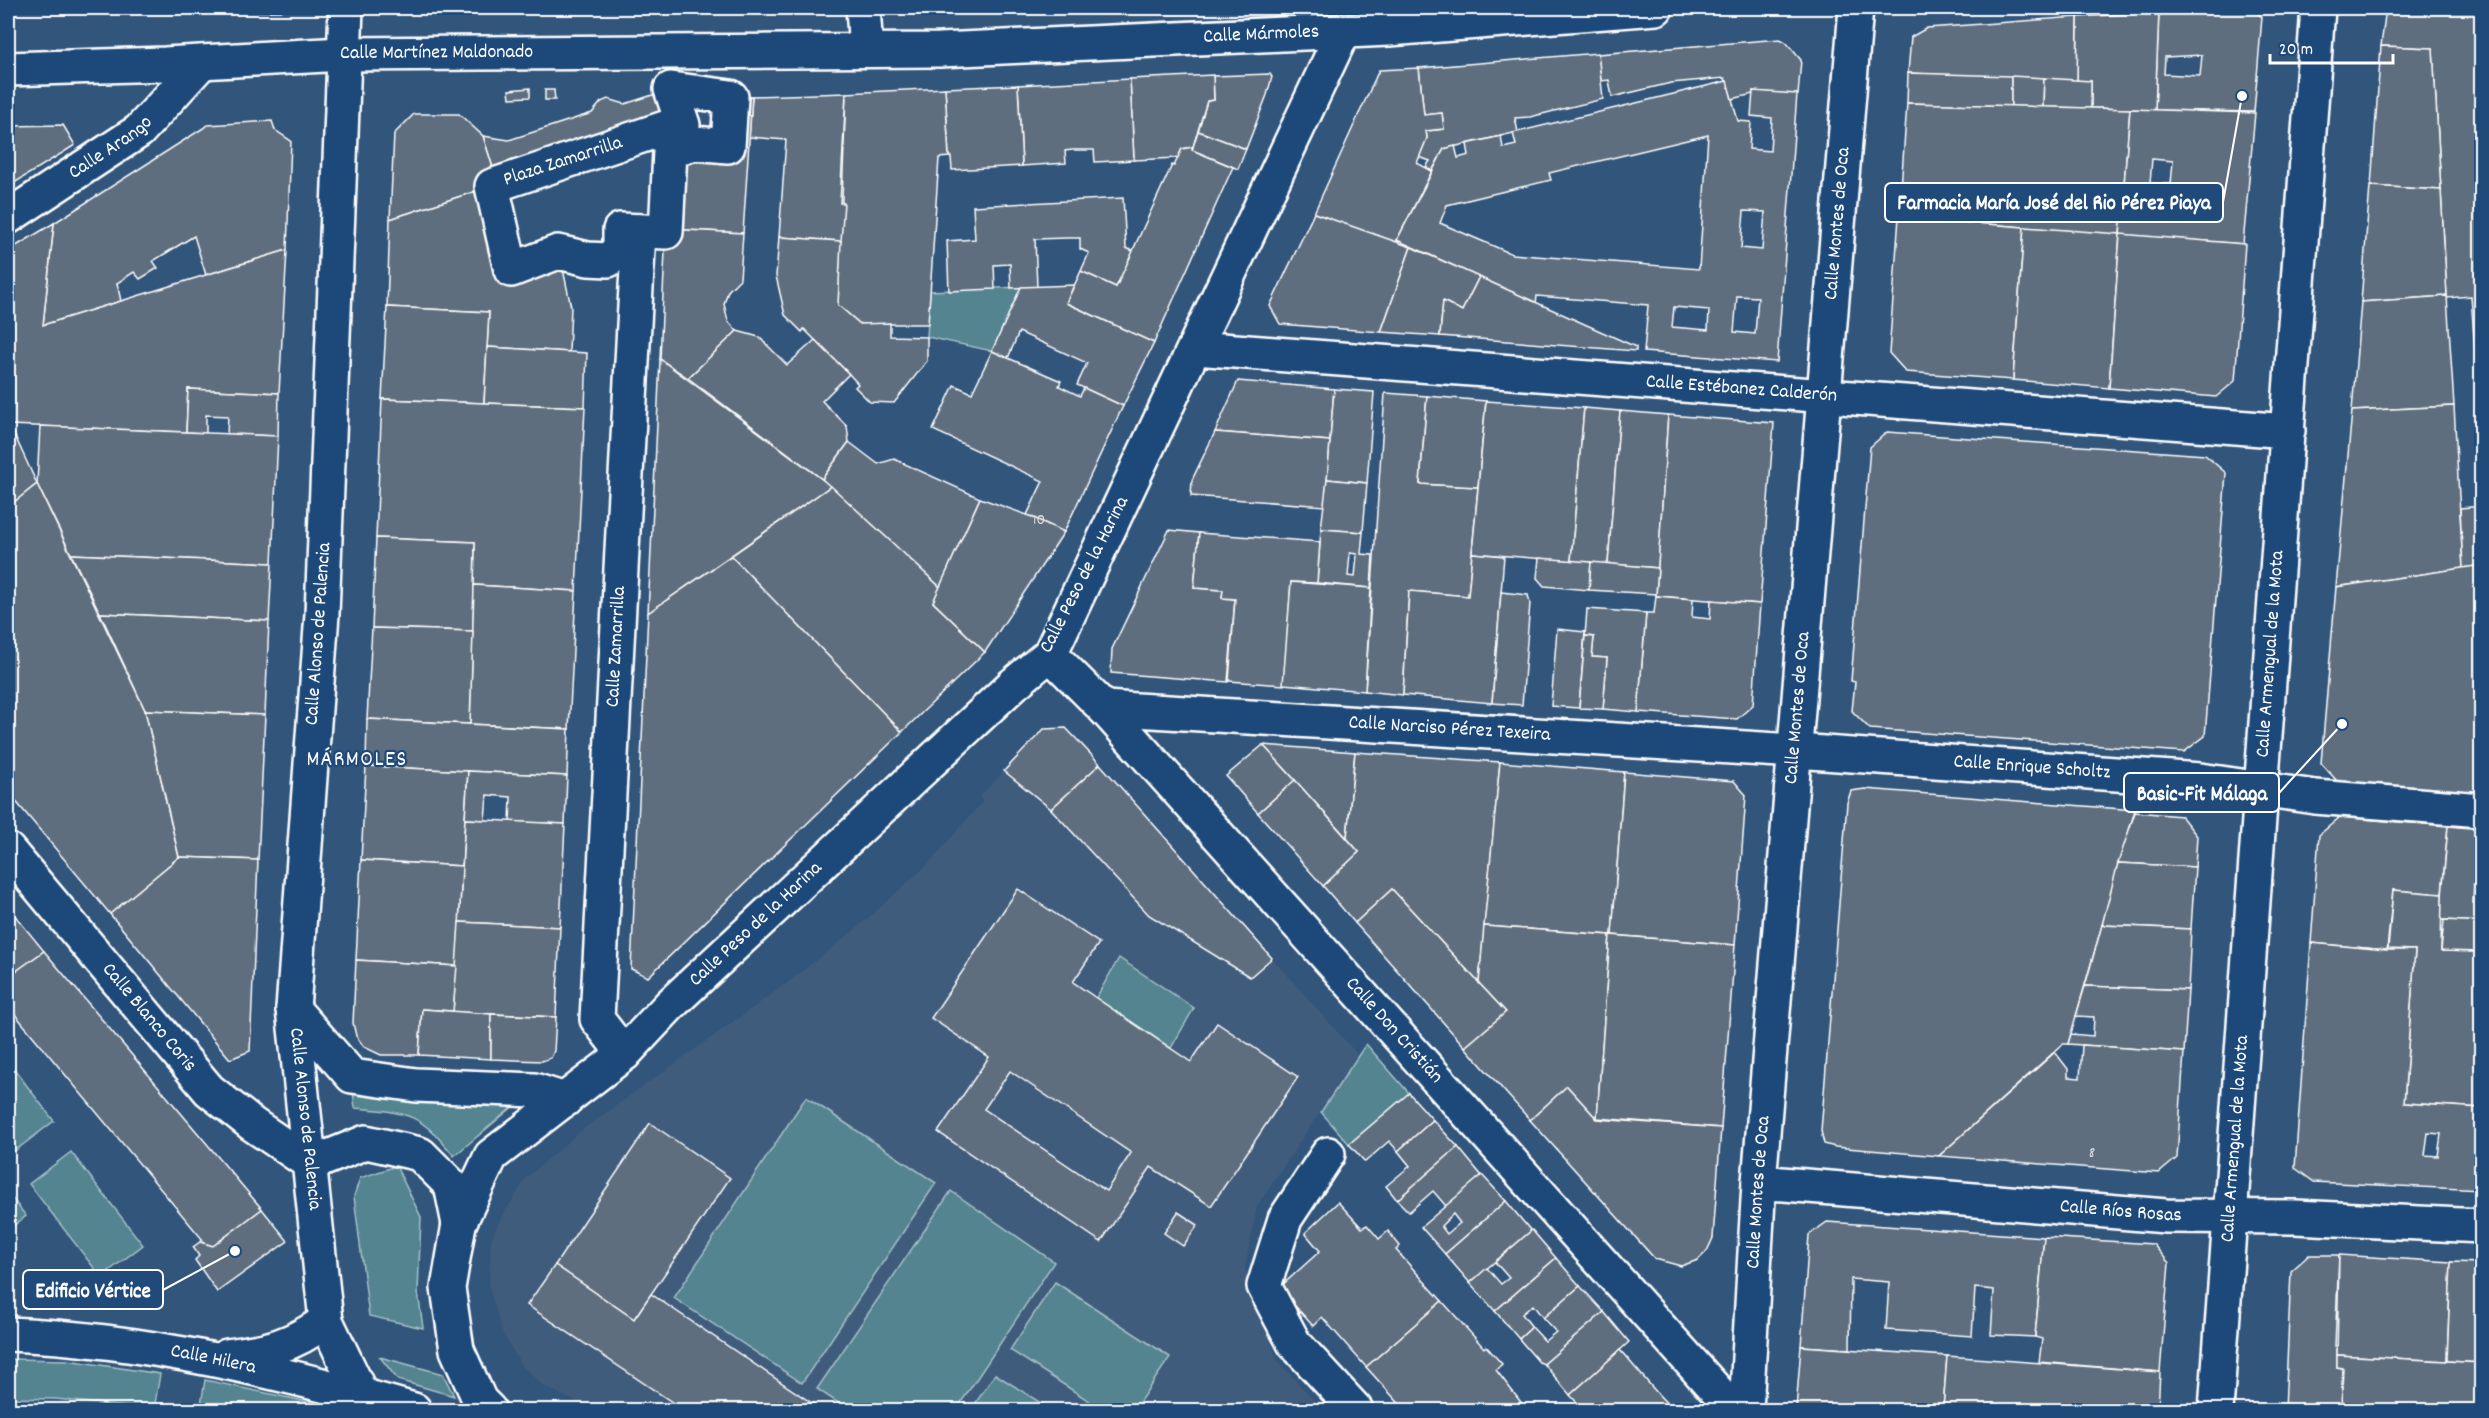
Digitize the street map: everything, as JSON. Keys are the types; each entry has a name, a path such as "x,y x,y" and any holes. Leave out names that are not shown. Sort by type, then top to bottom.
{"street":[{"name":"Calle Alonso de Palencia","path":"346,8 343,54 344,127 322,614 293,1009 326,1321 369,1403"},
{"path":"864,8 866,50"},
{"name":"Calle Mármoles","path":"866,50 940,50 1343,32 1391,19 1656,8"},
{"name":"Calle Montes de Oca","path":"1746,1410 1760,1182 1856,8"},
{"name":"Calle Armengual de la Mota","path":"2216,1410 2318,8"},
{"name":"Calle Peso de la Harina","path":"489,1410 480,1401 457,1350 448,1288 459,1224 491,1156 624,1054 679,997 1014,684 1050,654 1343,32"},
{"name":"Calle Martínez Maldonado","path":"8,69 343,54 866,50"},
{"name":"Calle Arango","path":"8,217 139,131 202,62"},
{"name":"Plaza Zamarrilla","path":"671,89 731,97 728,146 694,143 670,151 666,232 639,231 620,230 620,249 608,260 588,259 558,252 511,270 492,186 677,124 683,125 671,89"},
{"name":"Calle Zamarrilla","path":"624,1054 597,1019 639,231"},
{"name":"Calle Estébanez Calderón","path":"1195,348 2288,431"},
{"name":"Calle Don Cristián","path":"1050,654 1104,708 1734,1410"},
{"name":"Calle Narciso Pérez Texeira","path":"1104,708 1796,751"},
{"name":"Calle Enrique Scholtz","path":"1796,751 2200,780 2262,790 2481,810"},
{"name":"Calle Blanco Coris","path":"8,850 209,1090 252,1124 311,1164"},
{"path":"293,1009 352,1076 416,1085 534,1090 565,1100"},
{"path":"311,1164 366,1142 420,1154 451,1185 459,1224"},
{"path":"1328,1154 1285,1219 1264,1286 1294,1343 1356,1410"},
{"name":"Calle Ríos Rosas","path":"1760,1182 2166,1216 2295,1217 2481,1226"},
{"path":"211,1358 262,1352 299,1340 326,1321"},
{"name":"Calle Hilera","path":"8,1334 70,1336 211,1358 369,1403 414,1410"}],"shaded area":[{"path":"1004,771 1051,809 1125,888 1250,977 1272,958 1358,1055 1257,1206 1245,1268 1277,1360 1323,1410 594,1410 545,1387 521,1365 502,1332 489,1287 491,1240 500,1220 526,1178 578,1133 783,986 856,929 928,864 983,801 979,797"}],"green space":[{"path":"1021,287 992,351 927,337 930,291"},
{"path":"1119,958 1194,1008 1171,1048 1096,998"},
{"path":"1366,1044 1409,1093 1349,1144 1321,1112"},
{"path":"8,1061 54,1121 12,1153 8,1147"},
{"path":"353,1092 516,1104 454,1156 431,1131 412,1117 389,1111 355,1108"},
{"path":"806,1097 936,1183 802,1383 674,1298"},
{"path":"71,1152 143,1245 101,1277 29,1184"},
{"path":"396,1166 421,1217 418,1292 423,1328 369,1316 354,1196 360,1178"},
{"path":"951,1191 1054,1262 956,1410 849,1410 817,1389"},
{"path":"8,1193 26,1216 8,1230"},
{"path":"1055,1282 1170,1357 1134,1410 1103,1410 1010,1350"},
{"path":"380,1357 443,1374 454,1396 398,1380"},
{"path":"8,1359 67,1360 160,1374 154,1410 56,1399 8,1398"},
{"path":"995,1374 1052,1410 971,1410"},
{"path":"205,1380 322,1405 324,1410 200,1410"}],"building":[{"path":"192,8 286,8 281,11 192,12"},
{"path":"2251,8 2262,17 2254,112 2155,110 2159,10","holes":["2202,55 2200,76 2164,74 2165,57"]},
{"path":"2386,8 2482,8 2482,450 2471,296 2447,298 2433,48 2381,46"},
{"path":"2159,12 2155,110 2091,108 2091,81 2077,81 2078,17"},
{"path":"2078,17 2077,81 1908,73 1911,37 1927,28"},
{"path":"1780,39 1786,42 1801,60 1798,95 1753,91 1753,94 1732,99 1725,78 1671,83 1612,97 1609,80 1601,81 1598,54"},
{"path":"2381,46 2433,48 2441,190 2371,186"},
{"path":"1598,53 1603,99 1530,117 1515,118 1518,132 1444,149 1432,171 1426,167 1430,161 1419,157 1427,138 1426,131 1444,129 1442,113 1424,115 1419,68"},
{"path":"1419,68 1424,115 1442,113 1444,129 1426,131 1427,138 1417,163 1432,171 1397,240 1400,245 1314,213 1379,70"},
{"path":"1908,73 2011,76 2011,106 1907,103"},
{"path":"1270,74 1272,77 1267,95 1246,149 1198,131 1207,101 1214,100 1213,76"},
{"path":"1213,75 1214,100 1207,101 1193,147 1182,149 1178,158 1134,160 1130,79"},
{"path":"2011,76 2044,78 2043,107 2011,106"},
{"path":"2044,78 2091,81 2091,108 2043,107"},
{"path":"1130,79 1134,160 1095,162 1094,150 1072,150 1065,151 1066,163 1022,166 1018,85"},
{"path":"1727,81 1738,121 1751,122 1749,149 1770,151 1772,118 1751,116 1753,91 1797,94 1777,362 1644,352 1648,305 1537,296 1536,303 1397,240 1444,149 1455,146 1458,158 1469,155 1467,144 1501,136 1503,148 1516,145 1513,133","holes":["1708,135 1699,269 1512,254 1440,223 1447,205 1551,180 1549,173","1744,211 1765,212 1762,250 1741,248","1737,296 1758,297 1755,334 1734,332","1674,307 1709,310 1708,330 1672,327"]},
{"path":"1018,85 1022,166 952,170 951,157 949,157 945,88"},
{"path":"530,88 530,97 510,98 509,90"},
{"path":"945,88 949,157 939,158 928,324 860,324 838,305 846,93"},
{"path":"671,89 677,124 498,184 483,136 509,140 592,113 601,102 608,99 625,104"},
{"path":"545,90 554,90 555,100 545,100"},
{"path":"846,93 840,203 844,203 841,241 779,237 786,140 749,137 752,96"},
{"path":"752,96 743,233 666,229 670,151 730,122 731,97"},
{"path":"1907,103 2130,109 2120,235 1899,217"},
{"path":"2130,109 2255,113 2243,244 2120,235","holes":["2152,159 2173,161 2171,184 2150,183"]},
{"path":"414,114 459,114 483,136 498,184 390,219 394,134"},
{"path":"272,121 275,130 291,141 287,250 206,275 194,236 153,261 158,268 140,279 134,272 117,283 121,301 43,325 54,223 208,125"},
{"path":"63,125 75,145 8,187 8,126"},
{"path":"1198,131 1246,149 1238,169 1192,150"},
{"path":"1193,147 1192,150 1233,167 1154,343 1066,303 1081,271 1116,287 1172,165 1174,166 1182,149"},
{"path":"492,186 511,270 562,264 571,307 569,352 487,347 489,312 387,307 390,219"},
{"path":"2370,186 2441,190 2447,296 2361,302"},
{"path":"1123,198 1126,248 1133,251 1116,287 1081,271 1089,253 1080,249 1080,238 1067,238 1035,239 1037,287 1011,288 1010,264 994,265 995,289 949,291 947,241 975,239 973,206"},
{"path":"1314,213 1411,247 1381,332 1280,324 1270,306"},
{"path":"1899,217 2024,227 2013,380 1906,372 1889,353"},
{"path":"54,223 43,325 287,250 279,393 188,389 186,432 9,425 8,251"},
{"path":"2024,227 2120,234 2109,388 2013,380"},
{"path":"666,229 743,233 740,279 728,291 724,304 728,321 737,331 688,378 660,359"},
{"path":"2120,234 2245,244 2235,381 2216,397 2109,388"},
{"path":"779,237 841,241 838,305 860,324 890,323 890,336 927,337 927,361 894,403 870,402 855,387 858,384 849,374 804,329 802,332 785,315 776,276"},
{"path":"1411,247 1479,277 1462,311 1443,301 1440,336 1381,332"},
{"path":"1479,277 1636,347 1636,351 1440,336 1443,301 1462,311"},
{"path":"1074,285 1066,303 1154,343 1123,406 1077,385 1087,363 1019,332 1008,358 992,351 1021,287"},
{"path":"2447,296 2454,406 2352,411 2361,302"},
{"path":"387,307 489,312 484,403 382,399"},
{"path":"737,331 759,337 787,365 815,340 849,374 822,401 847,426 849,442 822,479 688,378"},
{"path":"487,347 587,353 585,407 484,403"},
{"path":"992,351 1061,381 1059,386 1080,396 1084,388 1123,406 1064,532 1027,515 1043,481 933,430 954,385 972,393"},
{"path":"660,359 831,486 648,613 658,403"},
{"path":"1238,381 1334,389 1330,441 1215,432"},
{"path":"188,389 279,393 278,436 227,434 228,416 206,415 206,433 186,432"},
{"path":"1334,389 1374,392 1367,483 1327,479"},
{"path":"1385,393 1427,396 1420,484 1478,487 1468,596 1409,591 1403,695 1365,691"},
{"path":"1427,396 1486,401 1478,487 1420,484"},
{"path":"382,399 585,407 576,591 474,585 475,542 376,538"},
{"path":"1486,401 1584,408 1571,561 1472,553"},
{"path":"2454,406 2463,568 2336,587 2352,411"},
{"path":"1584,408 1620,411 1608,564 1571,561"},
{"path":"1620,411 1668,415 1658,568 1608,564"},
{"path":"1668,415 1774,423 1760,604 1656,596"},
{"path":"8,421 37,484 8,507"},
{"path":"40,426 278,436 272,563 71,554 37,484"},
{"path":"1215,432 1330,441 1325,506 1191,496 1192,480"},
{"path":"1887,432 2205,455 2226,473 2205,736 2184,752 1870,729 1852,711 1855,682 1851,681 1870,447"},
{"path":"849,442 878,464 894,459 980,498 940,587 822,479"},
{"path":"1327,479 1367,483 1363,532 1321,529"},
{"path":"37,484 145,710 179,857 110,914 8,792 8,507"},
{"path":"831,486 940,587 933,602 985,652 902,732 731,556"},
{"path":"980,498 1027,515 1064,532 985,652 933,602"},
{"path":"2482,506 2482,565 2463,568 2460,508"},
{"path":"1321,529 1363,532 1361,554 1373,555 1371,588 1317,583","holes":["1350,553 1357,554 1355,577 1348,576"]},
{"path":"1169,530 1199,533 1194,588 1223,590 1222,598 1235,599 1228,682 1111,673 1112,649"},
{"path":"1199,533 1320,542 1317,583 1291,582 1284,685 1229,681 1235,599 1222,598 1223,590 1194,588"},
{"path":"376,538 475,542 473,631 372,628"},
{"path":"1472,553 1504,556 1492,703 1403,695 1409,591 1468,596"},
{"path":"71,554 272,563 269,621 100,613"},
{"path":"731,556 902,732 648,977 631,969 648,613"},
{"path":"1539,558 1591,562 1589,590 1544,586 1537,578"},
{"path":"1591,562 1658,568 1656,594 1589,590"},
{"path":"2482,565 2482,793 2337,781 2321,763 2336,587"},
{"path":"1291,582 1371,588 1365,691 1283,684"},
{"path":"474,585 576,591 569,729 470,724"},
{"path":"1501,592 1528,595 1530,603 1522,705 1492,703"},
{"path":"1656,596 1693,599 1692,617 1710,619 1711,600 1760,604 1753,705 1737,719 1638,712 1646,613 1654,613"},
{"path":"1587,609 1646,613 1638,712 1603,709 1607,658 1592,657 1594,637 1585,636"},
{"path":"100,613 269,621 265,715 145,710"},
{"path":"372,628 473,631 470,724 367,719"},
{"path":"1557,629 1585,632 1579,708 1551,706"},
{"path":"1585,636 1594,637 1592,657 1607,658 1603,709 1579,708"},
{"path":"145,710 265,715 258,860 179,857"},
{"path":"367,719 569,729 567,776 366,766"},
{"path":"1066,728 1100,764 1051,809 1004,771 1044,729"},
{"path":"1263,745 1355,752 1347,838 1285,769"},
{"path":"1263,745 1295,780 1258,813 1226,776"},
{"path":"1355,752 1500,762 1479,983 1392,889 1355,923 1323,886 1359,852 1347,838"},
{"path":"1500,762 1624,772 1612,935 1484,926"},
{"path":"1100,764 1272,958 1250,977 1149,915 1051,809"},
{"path":"366,766 468,771 462,866 361,860"},
{"path":"468,771 567,776 565,824 510,822 511,797 487,795 485,820 465,819"},
{"path":"1624,772 1734,781 1746,795 1735,945 1612,935"},
{"path":"1295,780 1359,852 1323,886 1258,813"},
{"path":"1865,789 2135,810 2068,1044 2063,1044 1939,1156 1835,1147 1824,1144 1821,1131 1847,803 1851,791"},
{"path":"2135,812 2181,816 2197,836 2195,867 2118,863"},
{"path":"2340,817 2448,826 2442,894 2393,890 2387,950 2311,943 2319,835"},
{"path":"465,819 565,824 560,927 459,922"},
{"path":"2448,826 2482,829 2482,885 2474,884 2473,903 2482,903 2482,922 2440,920"},
{"path":"179,857 258,860 250,1051 230,1059 110,914"},
{"path":"361,860 462,866 457,966 356,960"},
{"path":"2118,863 2195,867 2191,929 2102,925"},
{"path":"1018,889 1099,943 1073,982 1191,1062 1217,1023 1298,1077 1211,1206 1151,1167 1101,1242 938,1132 989,1057 931,1018","holes":["1010,1071 1131,1153 1106,1191 984,1109"]},
{"path":"1392,889 1506,1012 1465,1047 1355,923"},
{"path":"2393,890 2442,894 2441,951 2482,952 2482,1108 2404,1103 2415,950 2388,949"},
{"path":"8,907 44,951 17,971 8,959"},
{"path":"2444,920 2482,922 2482,952 2441,951"},
{"path":"459,922 560,927 556,1017 453,1012"},
{"path":"2102,925 2191,929 2188,990 2085,986"},
{"path":"1484,926 1610,935 1597,1119 1567,1086 1530,1120 1465,1047 1506,1012 1479,983"},
{"path":"1610,935 1735,945 1721,1128 1597,1118"},
{"path":"2311,943 2386,950 2415,950 2404,1103 2482,1108 2482,1190 2314,1182 2295,1168","holes":["2428,1133 2441,1134 2438,1156 2425,1155"]},
{"path":"44,951 262,1209 213,1246 200,1242 203,1240 8,1006 8,977"},
{"path":"356,960 457,966 453,1011 422,1009 419,1055 381,1055 364,1047 356,1036 353,1023"},
{"path":"2085,986 2188,990 2184,1052 2068,1044 2071,1034 2093,1036 2094,1017 2076,1016"},
{"path":"422,1009 491,1014 491,1059 419,1055"},
{"path":"491,1014 556,1017 554,1051 551,1058 542,1061 491,1059"},
{"path":"2082,1045 2184,1052 2177,1158 2159,1173 1939,1156 2055,1052 2068,1069 2068,1077 2080,1078"},
{"path":"1567,1086 1597,1119 1721,1128 1713,1238 1707,1251 1698,1260 1681,1266 1655,1259 1530,1120"},
{"path":"1409,1093 1433,1120 1398,1151 1389,1141 1365,1162 1349,1144"},
{"path":"1433,1120 1458,1147 1397,1200 1386,1186 1410,1166 1398,1151"},
{"path":"650,1123 730,1178 634,1319 555,1265"},
{"path":"1458,1147 1482,1176 1446,1206 1433,1191 1409,1212 1397,1200"},
{"path":"1482,1175 1506,1201 1445,1254 1421,1227","holes":["1453,1214 1460,1223 1447,1234 1441,1226"]},
{"path":"1506,1201 1531,1231 1470,1283 1445,1254"},
{"path":"1338,1202 1362,1228 1367,1225 1379,1239 1388,1231 1400,1246 1396,1250 1442,1301 1366,1367 1322,1317 1313,1326 1279,1288 1320,1251 1305,1233"},
{"path":"262,1209 288,1241 217,1292 195,1260 199,1256 193,1247 200,1242 213,1246"},
{"path":"1178,1212 1198,1225 1183,1246 1164,1233"},
{"path":"1827,1222 2044,1237 2035,1337 1991,1335 1994,1290 1975,1288 1972,1336 1886,1330 1889,1282 1851,1279 1850,1349 1801,1346 1809,1235"},
{"path":"1532,1230 1556,1258 1495,1311 1470,1283 1487,1268 1501,1284 1509,1278 1495,1262"},
{"path":"2044,1237 2153,1244 2169,1263 2160,1372 2039,1362 2042,1339 2035,1337"},
{"path":"2309,1255 2339,1255 2335,1346 2337,1346 2337,1367 2343,1368 2341,1410 2285,1410 2291,1271"},
{"path":"2339,1255 2451,1262 2447,1361 2337,1355"},
{"path":"1556,1258 1580,1286 1543,1318 1533,1305 1522,1314 1532,1327 1519,1339 1495,1311"},
{"path":"2451,1262 2482,1263 2482,1363 2447,1361"},
{"path":"555,1265 634,1319 651,1294 822,1410 684,1410 527,1305"},
{"path":"1580,1286 1604,1312 1544,1364 1539,1362 1519,1339 1532,1327 1545,1341 1556,1332 1543,1318"},
{"path":"1442,1301 1484,1348 1486,1346 1502,1364 1496,1370 1527,1410 1405,1410 1366,1367"},
{"path":"1604,1312 1629,1342 1570,1395 1544,1364"},
{"path":"1801,1346 1947,1356 1943,1410 1796,1410"},
{"path":"1620,1350 1673,1410 1584,1410 1570,1395"},
{"path":"2337,1355 2482,1363 2482,1410 2341,1410 2343,1368 2337,1367"},
{"path":"1947,1356 2160,1372 2158,1410 1943,1410"}],"place":[{"name":"Farmacia María José del Rio Pérez Piaya","path":"2242,96"},
{"name":"Basic-Fit Málaga","path":"2342,724"},
{"name":"Edificio Vértice","path":"235,1251"}],"district":[{"name":"MÁRMOLES","path":"357,760"}]}
